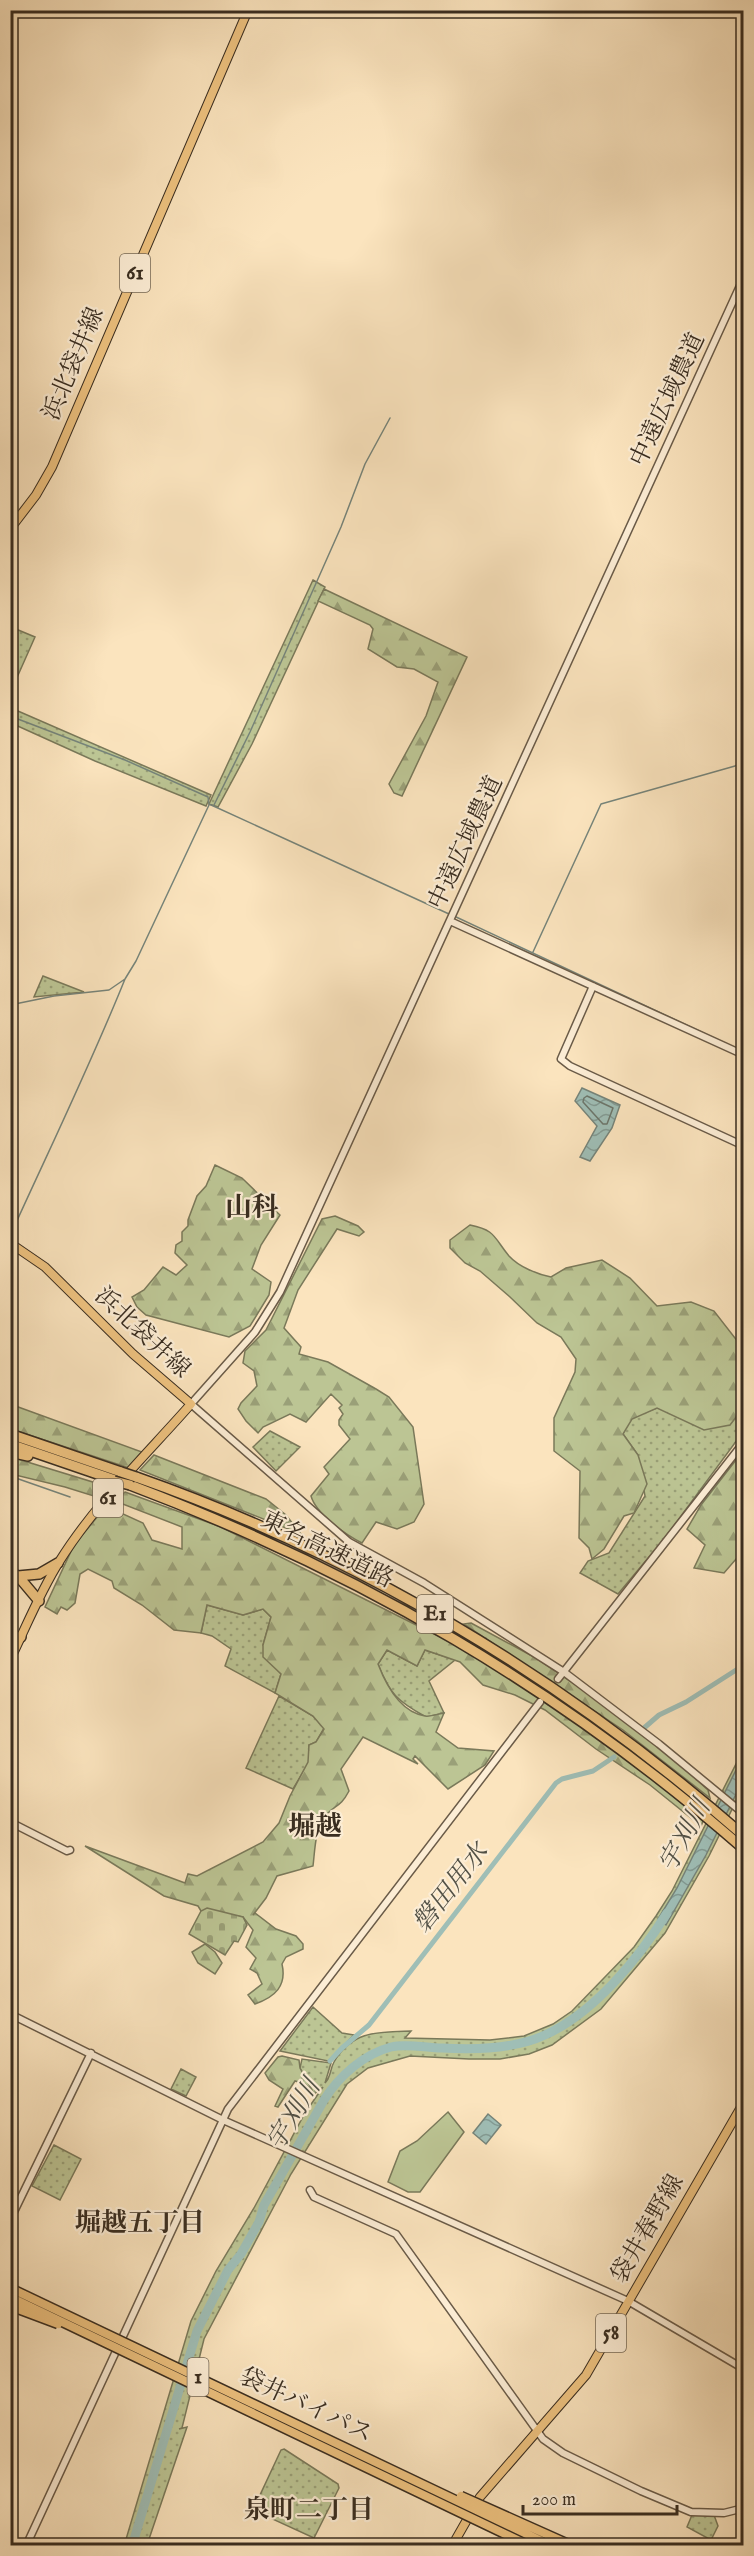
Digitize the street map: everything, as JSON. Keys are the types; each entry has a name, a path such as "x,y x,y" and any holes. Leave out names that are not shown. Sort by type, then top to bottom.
{"highway":[{"name":"東名高速道路","path":"10,1434 117,1478"},
{"name":"東名高速道路","path":"10,1444 133,1481 285,1549 380,1597 470,1647 558,1703 703,1807 732,1832 744,1849"},
{"path":"10,1452 117,1478"},
{"path":"14,1574 39,1574 58,1563"},
{"path":"14,1574 39,1601"},
{"path":"10,1637 21,1637"},
{"name":"東名高速道路","path":"732,1832 744,1836"},
{"path":"10,2282 130,2348"},
{"name":"袋井バイパス","path":"10,2288 373,2471 530,2546"},
{"name":"袋井バイパス","path":"10,2297 130,2348 552,2546"},
{"path":"10,2306 130,2348"},
{"path":"373,2471 520,2546"},
{"path":"407,2476 484,2505 573,2546"}],"main road":[{"name":"浜北袋井線","path":"10,529 31,503 52,466 248,10"},
{"name":"浜北袋井線","path":"10,1243 45,1268 133,1354 191,1404 86,1523 58,1563 10,1660"},
{"name":"浜北袋井線","path":"10,1655 21,1637"},
{"name":"袋井春野線","path":"452,2546 480,2497 586,2374 744,2102"}],"street":[{"name":"中遠広域農道","path":"191,1404 255,1332 276,1299 744,277"},
{"path":"450,921 744,1055"},
{"path":"593,986 561,1059 570,1066 744,1146"},
{"path":"191,1404 349,1542 424,1583 564,1672 659,1744 744,1814"},
{"path":"558,1679 744,1442"},
{"path":"26,2546 228,2109 540,1701"},
{"path":"10,1822 67,1851 70,1850"},
{"path":"10,2014 223,2120 628,2301 744,2369"},
{"path":"10,2220 91,2053"},
{"path":"310,2190 314,2197 387,2229 404,2242 440,2299 537,2432 563,2453 683,2509 715,2514 744,2508"}],"green space":[{"path":"313,580 325,587 252,744 218,807 209,804"},
{"path":"324,589 467,657 402,796 394,793 389,784 426,716 438,682 414,669 397,667 368,649 373,629 370,625 318,601"},
{"path":"11,627 35,637 11,691"},
{"path":"11,708 211,795 206,806 95,761 11,723"},
{"path":"43,976 84,992 34,997"},
{"path":"215,1165 242,1178 280,1215 261,1245 252,1269 271,1282 269,1295 250,1326 229,1337 146,1315 137,1307 132,1297 144,1290 163,1267 176,1275 187,1265 175,1253 176,1245 182,1241 182,1232 188,1226 197,1196 206,1186"},
{"path":"335,1216 358,1226 364,1232 359,1236 337,1229 298,1290 284,1328 301,1347 299,1354 328,1362 389,1397 413,1427 424,1504 414,1522 397,1529 376,1522 362,1543 325,1517 311,1496 329,1474 324,1467 350,1439 339,1425 343,1414 339,1408 342,1405 331,1394 306,1422 290,1414 263,1427 258,1433 238,1409 257,1386 254,1371 243,1363 245,1351 266,1330 322,1219"},
{"path":"470,1225 490,1232 518,1264 546,1276 551,1277 566,1268 602,1260 630,1278 657,1306 691,1302 714,1311 742,1347 743,1408 730,1425 704,1430 657,1408 632,1419 623,1434 638,1455 647,1484 634,1513 624,1516 604,1549 592,1559 589,1548 579,1538 580,1471 554,1451 554,1418 575,1372 576,1359 561,1337 537,1323 480,1271 465,1263 450,1248 450,1240"},
{"path":"10,1404 142,1452 129,1468 11,1429"},
{"path":"657,1408 743,1408 743,1432 664,1539 618,1594 580,1573 588,1561 609,1553 645,1496 638,1455 623,1434 627,1419"},
{"path":"270,1431 300,1447 276,1471 253,1447"},
{"path":"743,1451 743,1551 724,1573 694,1568 705,1545 687,1529 701,1505"},
{"path":"154,1455 266,1499 286,1515 301,1534 140,1470"},
{"path":"11,1457 109,1487 100,1498 11,1474"},
{"path":"125,1492 221,1527 468,1651 600,1738 704,1819 701,1826 650,1785 596,1749 545,1710 515,1695 483,1685 460,1662 425,1650 417,1666 387,1650 378,1664 390,1689 401,1703 408,1709 425,1716 444,1713 436,1732 458,1748 494,1751 485,1765 448,1789 415,1756 413,1759 418,1764 363,1737 341,1769 349,1791 322,1820 316,1839 313,1866 277,1876 266,1898 253,1915 255,1913 276,1929 296,1936 303,1944 303,1949 286,1957 282,1964 283,1979 278,1990 255,2004 248,1995 262,1984 257,1973 250,1969 256,1958 246,1947 253,1930 243,1917 201,1911 198,1906 164,1896 85,1846 185,1883 188,1874 197,1876 263,1842 279,1823 308,1762 309,1745 316,1742 324,1729 313,1716 275,1693 281,1674 263,1657 263,1645 271,1617 263,1609 243,1615 207,1605 201,1633 174,1630 142,1605 114,1588 112,1581 88,1569 80,1574 75,1603 67,1610 61,1607 57,1614 45,1607 74,1545 108,1507 143,1523 152,1540 182,1549 182,1527 115,1501"},
{"path":"207,1605 243,1615 263,1609 271,1617 263,1645 281,1674 275,1693 225,1666 231,1649 212,1636 201,1633"},
{"path":"471,1623 534,1657 595,1698 684,1768 708,1790 710,1798 623,1730 464,1624"},
{"path":"387,1650 417,1666 425,1650 455,1660 429,1681 444,1713 426,1717 396,1696 386,1683 378,1664"},
{"path":"279,1696 313,1716 324,1728 316,1742 309,1745 309,1762 293,1789 246,1768"},
{"path":"743,1750 743,1787 709,1856 665,1933 601,2009 552,2045 529,2054 500,2059 410,2056 368,2068 347,2084 291,2174 204,2339 182,2428 179,2429 187,2427 147,2545 124,2546 191,2321 216,2271 254,2208 305,2113 323,2087 314,2094 300,2068 302,2059 331,2063 325,2083 341,2052 358,2038 368,2035 411,2031 405,2038 490,2040 524,2036 553,2024 572,2011 634,1947 656,1916 672,1891"},
{"path":"207,1908 243,1917 247,1925 238,1942 234,1941 225,1955 189,1934 201,1911"},
{"path":"205,1944 215,1952 222,1963 215,1974 198,1963 192,1952"},
{"path":"313,2007 342,2033 354,2035 328,2061 280,2051"},
{"path":"278,2057 299,2060 300,2068 312,2090 305,2084 295,2081 278,2107 275,2106 283,2089 269,2080 265,2073"},
{"path":"181,2069 196,2077 186,2096 171,2089"},
{"path":"448,2112 464,2132 420,2192 408,2192 388,2182 400,2151 417,2141"},
{"path":"54,2145 81,2159 60,2200 32,2186"},
{"path":"284,2449 338,2484 339,2488 314,2538 253,2510 281,2450"},
{"path":"692,2515 714,2515 718,2526 711,2540 687,2527"}],"water":[{"path":"582,1088 620,1105 612,1128 590,1161 580,1157 597,1126 575,1101"},
{"path":"743,1756 743,1780 706,1855 666,1925 658,1919 677,1888"},
{"path":"488,2114 501,2125 486,2144 473,2133"}],"waterway":[{"path":"214,805 250,732 341,527 365,464 390,418"},
{"path":"10,716 125,760 208,797 209,804 449,914"},
{"path":"533,952 601,804 735,766 744,760"},
{"path":"10,1005 54,996 109,990 125,979 136,961 209,805"},
{"path":"454,916 727,1044"},
{"path":"10,1236 84,1076 125,979"},
{"path":"10,1476 70,1497"},
{"name":"磐田用水","path":"644,1728 659,1715 686,1702 744,1665"},
{"name":"磐田用水","path":"330,2061 369,2025 556,1783 562,1779 593,1771 614,1757"},
{"name":"宇刈川","path":"132,2546 197,2331 228,2270 241,2254 259,2222 264,2205 324,2100 337,2083 353,2067 371,2055 391,2047 403,2045 455,2049 508,2046 545,2035 581,2013 598,1999 629,1966 667,1913"}],"district":[{"name":"山科","path":"252,1209"},
{"name":"堀越","path":"315,1828"},
{"name":"堀越五丁目","path":"140,2223"},
{"name":"泉町二丁目","path":"309,2510"}]}
